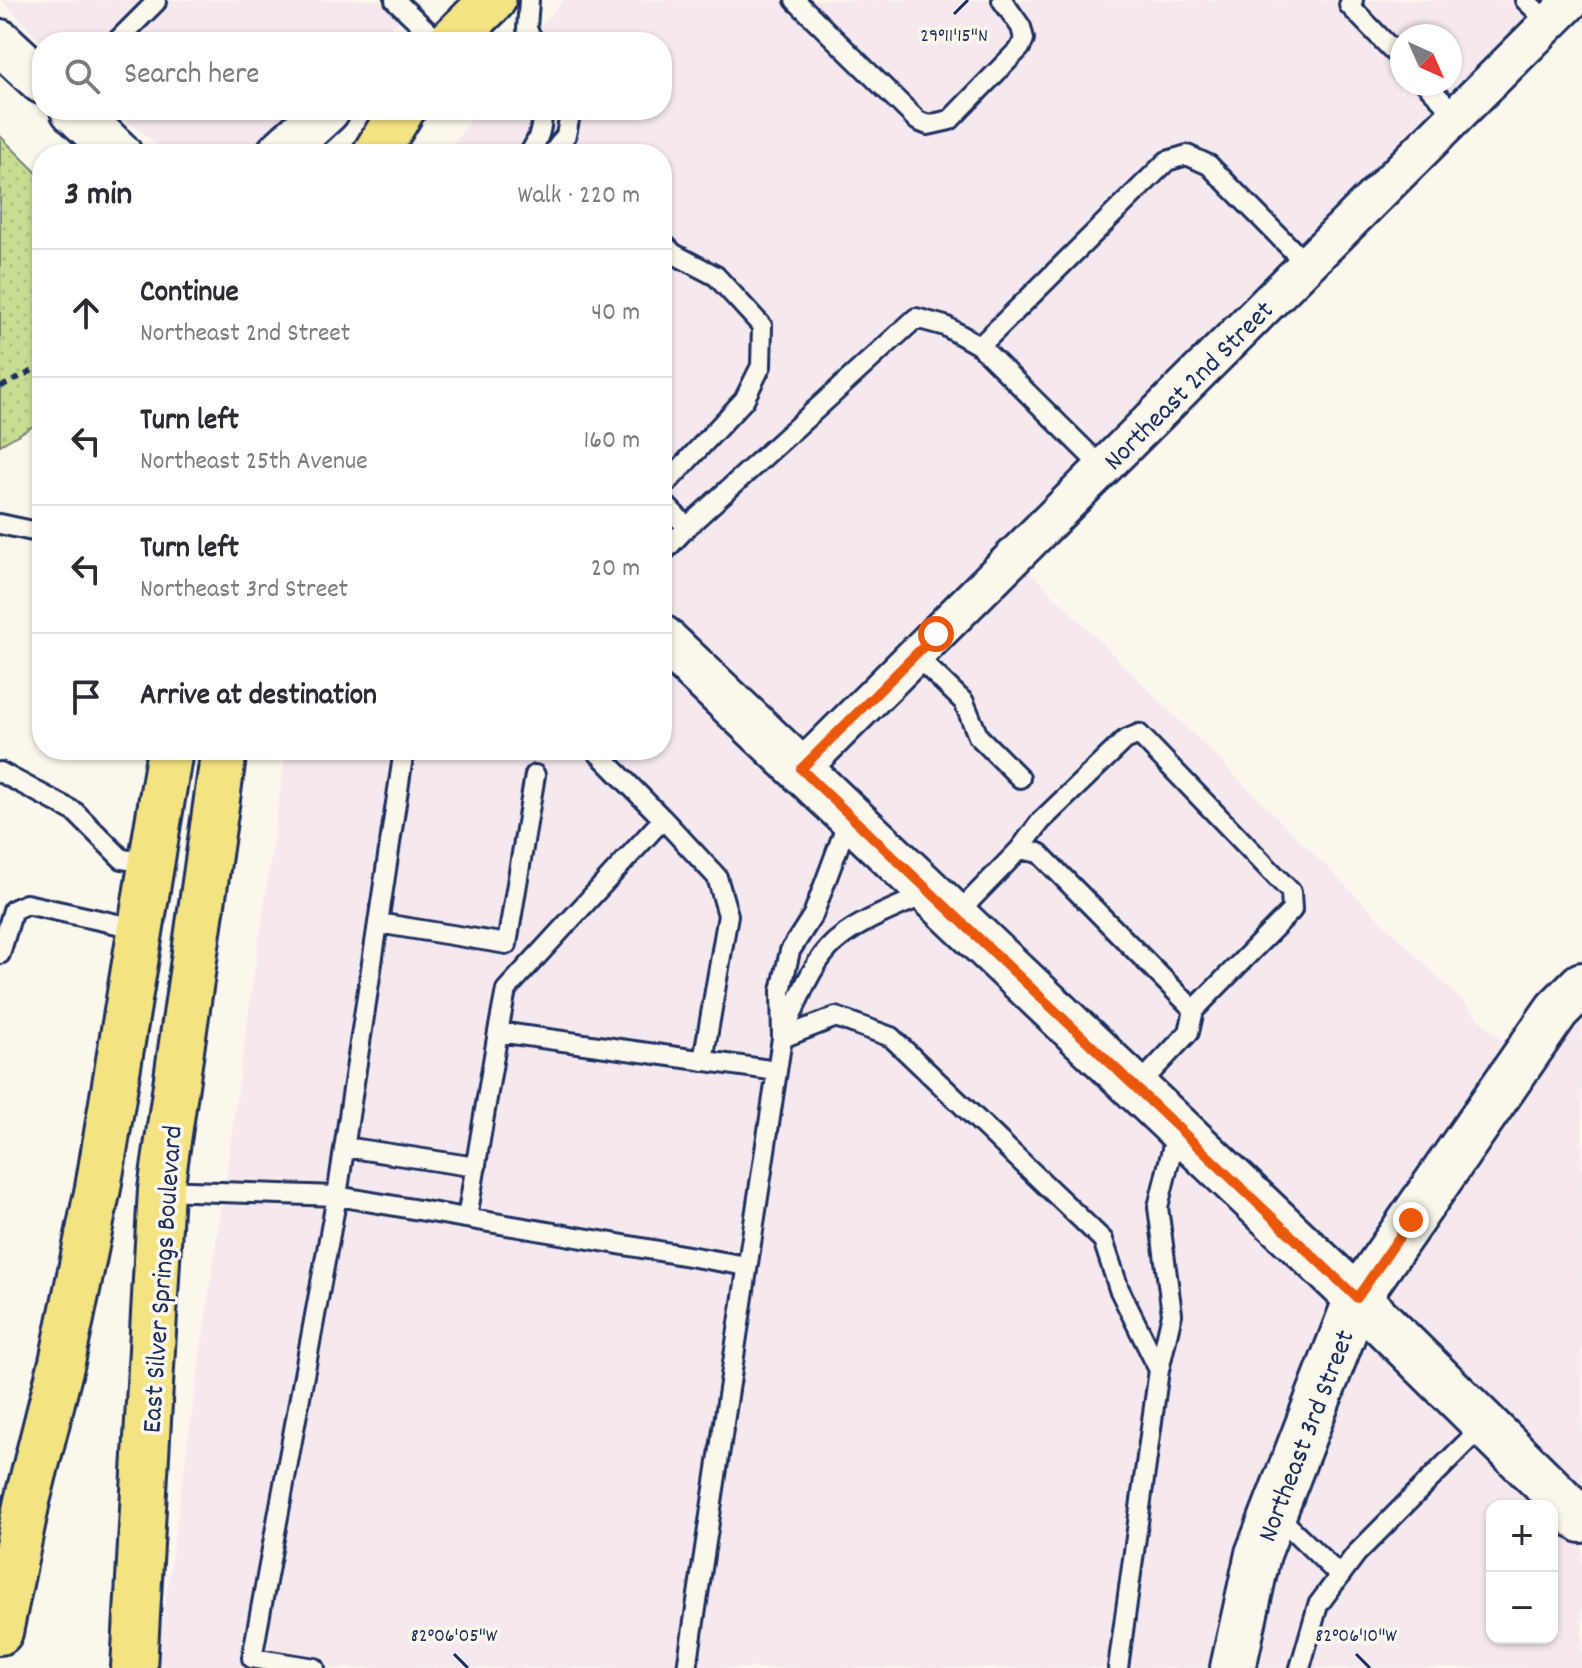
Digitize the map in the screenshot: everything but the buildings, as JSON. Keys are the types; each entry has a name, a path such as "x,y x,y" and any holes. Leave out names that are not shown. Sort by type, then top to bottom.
{"main road":[{"path":"460,32 493,0"},
{"path":"0,42 32,72"},
{"path":"83,120 109,144"},
{"path":"290,144 316,120"},
{"path":"381,144 396,120"},
{"path":"672,647 1357,1298 1582,1520"},
{"path":"0,1632 98,1188 168,760"},
{"name":"East Silver Springs Boulevard","path":"134,1668 161,1190 223,760"},
{"name":"Northeast 3rd Street","path":"1233,1668 1258,1554 1357,1298 1557,1010 1582,985"}],"street":[{"name":"Northeast 2nd Street","path":"801,769 1456,115 1549,8"}],"lane":[{"path":"395,0 429,32"},
{"path":"529,0 529,32"},
{"path":"795,0 918,121 928,125 950,120 1020,48 1024,39 1021,27 1002,0"},
{"path":"1353,0 1349,5 1390,48"},
{"path":"126,32 156,2"},
{"path":"1438,96 1456,115"},
{"path":"536,144 543,120"},
{"path":"560,144 566,136 569,120"},
{"path":"566,136 571,144"},
{"path":"980,346 1167,161 1187,155 1209,165 1307,265"},
{"path":"672,252 716,276 762,326 761,366 744,400 672,477"},
{"path":"672,543 916,318 945,326 980,346 1103,468"},
{"path":"672,511 687,527"},
{"path":"0,524 32,531"},
{"path":"915,655 964,702 978,736 1020,778"},
{"path":"782,1038 808,979 830,947 864,923 943,904 1020,849 1041,821 1125,740 1139,734 1291,892 1292,910 1194,1010 1189,1032 1135,1088"},
{"path":"315,1668 252,1663 337,1196 402,760"},
{"path":"605,760 717,877 728,915 703,1061"},
{"path":"0,772 75,812 122,859 150,863"},
{"path":"507,944 535,775"},
{"path":"687,1668 782,1038 781,991 790,951 813,915 850,815"},
{"path":"467,1218 506,990 663,819"},
{"path":"1020,849 1039,853 1194,1010"},
{"path":"0,954 13,910 26,904 140,929"},
{"path":"378,923 507,944 527,969"},
{"path":"782,1038 836,1017 891,1037 1103,1240 1119,1289 1159,1370"},
{"path":"498,1032 777,1071"},
{"path":"1118,1668 1159,1370 1172,1314 1158,1207 1177,1129"},
{"path":"345,1147 476,1167"},
{"path":"161,1190 337,1196 747,1266"},
{"path":"1300,1668 1318,1605 1339,1575 1485,1424"},
{"path":"1274,1513 1339,1575"}],"path":[{"path":"0,387 32,371"}],"shaded area":[{"path":"2,0 422,0 385,32 32,32"},
{"path":"563,0 1546,0 1462,84 1462,24 1390,24 1390,96 1450,96 799,745 672,624 672,144 453,144 471,120 672,120 672,32 536,32"},
{"path":"126,120 284,120 261,140 244,144 156,144"},
{"path":"1027,569 1508,1047 1353,1272 826,770"},
{"path":"672,669 1334,1299 1215,1668 156,1668 285,760 672,760"},
{"path":"1582,1011 1582,1497 1379,1297"},
{"path":"1364,1329 1539,1500 1486,1500 1486,1644 1558,1644 1558,1519 1582,1543 1582,1668 1252,1668 1275,1561"}],"green space":[{"path":"0,136 32,168 32,427 0,445"}],"route":[{"path":"936,634 801,769 1357,1298 1411,1220"}]}
